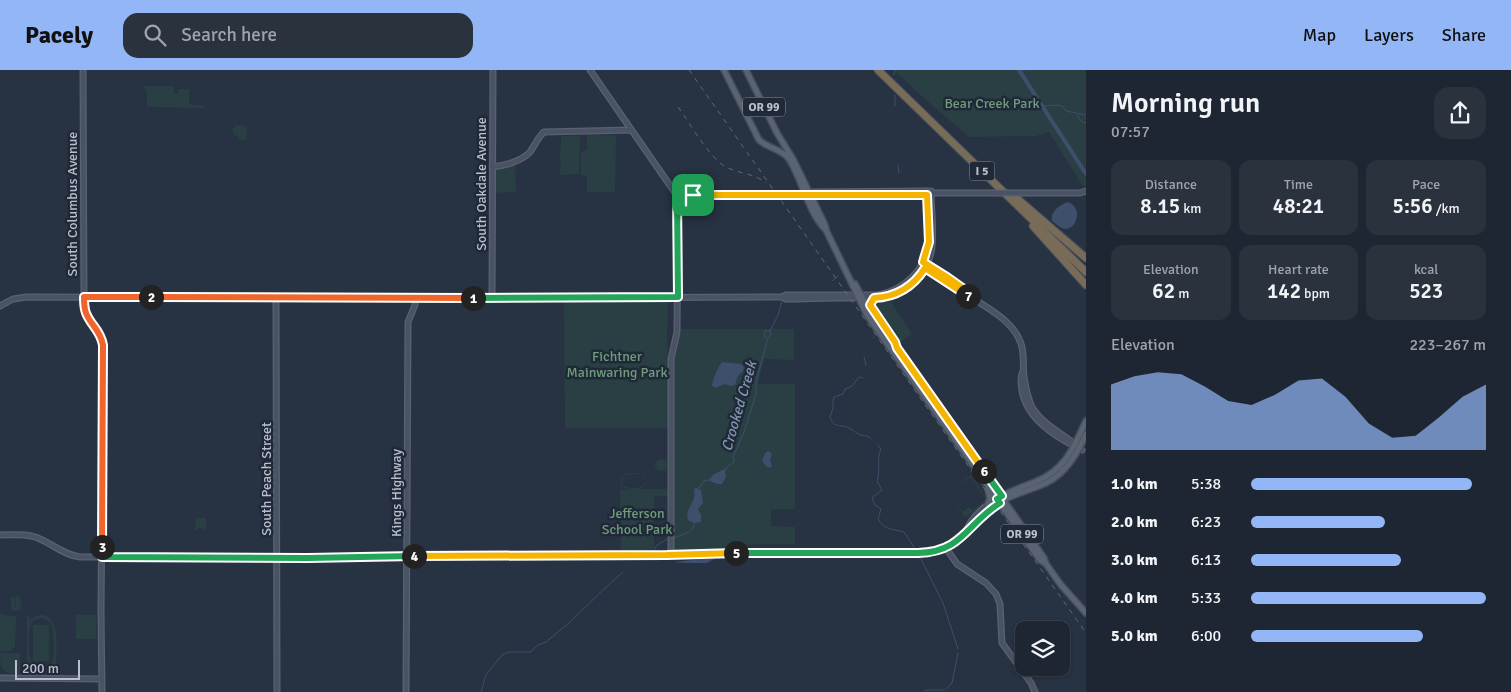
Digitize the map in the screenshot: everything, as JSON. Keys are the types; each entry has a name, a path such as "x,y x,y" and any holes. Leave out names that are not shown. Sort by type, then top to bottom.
{"highway":[{"name":"I 5","path":"878,70 1086,267"},
{"name":"I 5","path":"882,70 1086,272"},
{"path":"1002,188 1086,258"},
{"path":"1002,188 1086,285"}],"main road":[{"name":"South Columbus Avenue","path":"83,70 84,297 86,313 99,332 103,345 102,692"},
{"name":"South Oakdale Avenue","path":"492,298 493,70"},
{"path":"590,70 677,195 677,332 671,359 671,555"},
{"name":"OR 99","path":"724,70 759,140 788,158 823,219 826,230 847,272 851,276 867,315 913,375 918,377 1001,499 1044,558 1061,586 1086,613"},
{"name":"OR 99","path":"746,70 808,194 813,211 826,230"},
{"path":"620,131 626,121"},
{"path":"492,167 502,166 523,158 529,153 544,132 631,130"},
{"path":"780,152 784,151 784,144"},
{"path":"677,195 854,192 1080,193 1086,191"},
{"path":"840,195 854,192"},
{"path":"0,306 13,299 23,297 492,298 782,297 786,295 817,295 874,298 890,296 903,291 915,281 931,253 930,193"},
{"path":"808,194 930,193"},
{"path":"1080,193 1086,196"},
{"path":"813,211 821,220 823,219"},
{"path":"782,297 797,299 878,295 896,289 910,280 924,265"},
{"path":"924,265 971,294 1015,331 1021,346 1026,393 1035,415 1077,447"},
{"path":"797,299 798,297 817,295"},
{"name":"South Peach Street","path":"276,297 277,692"},
{"name":"Kings Highway","path":"406,692 408,322 416,297"},
{"path":"874,298 871,302 871,307 895,342 894,349"},
{"name":"OR 99","path":"894,349 987,484 1001,499"},
{"path":"1023,371 1021,382 1024,398 1035,415 1045,427 1077,447"},
{"path":"964,535 972,519 988,504 1054,478 1069,464 1086,421"},
{"path":"1077,447 1086,434"},
{"path":"987,484 990,495 988,504"},
{"path":"0,536 31,536 43,540 63,553 80,557 277,558 918,553 946,548 956,542 970,531 982,515 1001,499"},
{"path":"946,548 957,564 990,586 998,598 1001,609 1002,641 1031,683 1035,692"},
{"path":"0,678 102,679"}],"green space":[{"name":"Bear Creek Park","path":"894,70 1086,70 1086,186 1082,185 1049,132 1036,136 969,137"},
{"path":"144,86 175,86 173,91 176,94 178,89 189,89 189,104 204,106 204,108 147,107 147,94"},
{"path":"235,125 246,127 246,140 239,140 238,136 234,135 232,128 235,128"},
{"path":"587,134 616,135 615,192 587,192 587,177 581,175 581,152 587,149"},
{"path":"561,136 580,136 579,174 560,175"},
{"path":"515,163 516,192 495,193 496,169"},
{"path":"888,297 912,334 898,344 872,304 876,299"},
{"name":"Fichtner Mainwaring Park","path":"668,300 667,337 670,402 668,428 565,428 564,301"},
{"path":"681,329 794,329 794,360 764,359 758,384 795,384 795,509 771,509 771,526 795,527 795,544 728,545 727,551 677,551 673,549 674,363"},
{"path":"659,459 663,459 667,465 663,471 659,471 655,467 655,463"},
{"name":"Jefferson School Park","path":"627,473 641,474 645,477 646,480 646,484 640,489 668,489 668,496 654,496 654,546 651,553 623,553 621,551 620,490 636,489 626,489 621,485 621,477","holes":["640,474 646,480 642,486 632,488 622,484 622,479 625,475"]},
{"path":"971,475 987,499 985,503 966,517 961,512 958,505 960,505 962,511 968,508 968,506 972,510 985,501 985,498 971,478 949,490"},
{"path":"196,518 206,518 206,530 198,528 198,530 195,530"},
{"path":"20,596 22,610 20,610 19,606 19,610 11,610 11,598 14,597 16,608 15,597"},
{"path":"0,613 16,616 15,648 12,651 0,651"},
{"path":"27,615 29,615 30,620 38,615 44,615 53,623 55,629 57,645 56,665 37,671 27,661","holes":["40,618 50,622 53,636 53,659 50,665 41,669 31,662 29,651 30,628 31,624"]},
{"path":"76,615 96,615 96,639 76,639"},
{"path":"33,625 49,625 49,661 33,661"},
{"path":"0,653 19,653 20,674 4,670"}],"water":[{"path":"1067,202 1073,205 1077,214 1074,223 1067,229 1058,226 1052,221 1052,214"},
{"path":"722,362 741,364 744,367 743,371 738,376 735,385 725,384 715,388 712,385"},
{"path":"769,451 772,454 770,460 772,466 770,468 762,461 765,453"},
{"path":"725,469 726,477 722,484 709,480 714,474"},
{"path":"694,489 701,490 703,503 698,509 701,515 701,522 694,523 688,520 687,514 694,497"},
{"path":"714,559 707,563 674,562"}],"waterway":[{"name":"Crooked Creek","path":"894,75 895,70"},
{"path":"1019,70 1025,70"},
{"path":"1019,70 1086,174"},
{"name":"Crooked Creek","path":"895,95 895,106"},
{"path":"1043,106 1062,106 1066,111 1086,115"},
{"path":"1077,115 1081,121 1086,123"},
{"name":"Crooked Creek","path":"898,165 899,173"},
{"name":"Crooked Creek","path":"832,281 838,276"},
{"name":"Crooked Creek","path":"725,471 734,462 733,457 744,432 756,394 756,382 768,338 771,334 770,331 782,302"},
{"name":"Crooked Creek","path":"767,338 764,337 765,331 770,331"},
{"path":"864,357 866,365"},
{"path":"863,378 859,377 852,386 845,389 843,394 834,397 830,417 836,425 846,427 871,439"},
{"path":"878,445 881,449 877,481 882,490 872,498 875,505 881,509 878,519 886,527 904,532 914,547"},
{"name":"Crooked Creek","path":"699,488 704,481 709,480"},
{"name":"Crooked Creek","path":"674,538 691,531 695,521"},
{"path":"653,552 656,546 667,539"},
{"path":"921,559 943,603 958,649"},
{"path":"481,692 486,675 502,655 509,652 531,652 538,645 546,642 623,572"},
{"path":"946,689 952,683 958,653"},
{"path":"925,692 926,690 944,690"}],"railway":[{"path":"689,70 1086,633"},
{"path":"678,107 713,156 726,167 757,177 766,183"}],"route":[{"path":"677,195 693,195 927,195 929,242 923,262 947,277 974,298 969,297 925,268 906,289 890,296 874,298 870,305 897,348 1002,496 997,499 1000,503 982,515 970,531 946,548 938,551 918,553 274,558 102,557 103,345 99,332 86,313 84,297 678,297 677,195"}]}
